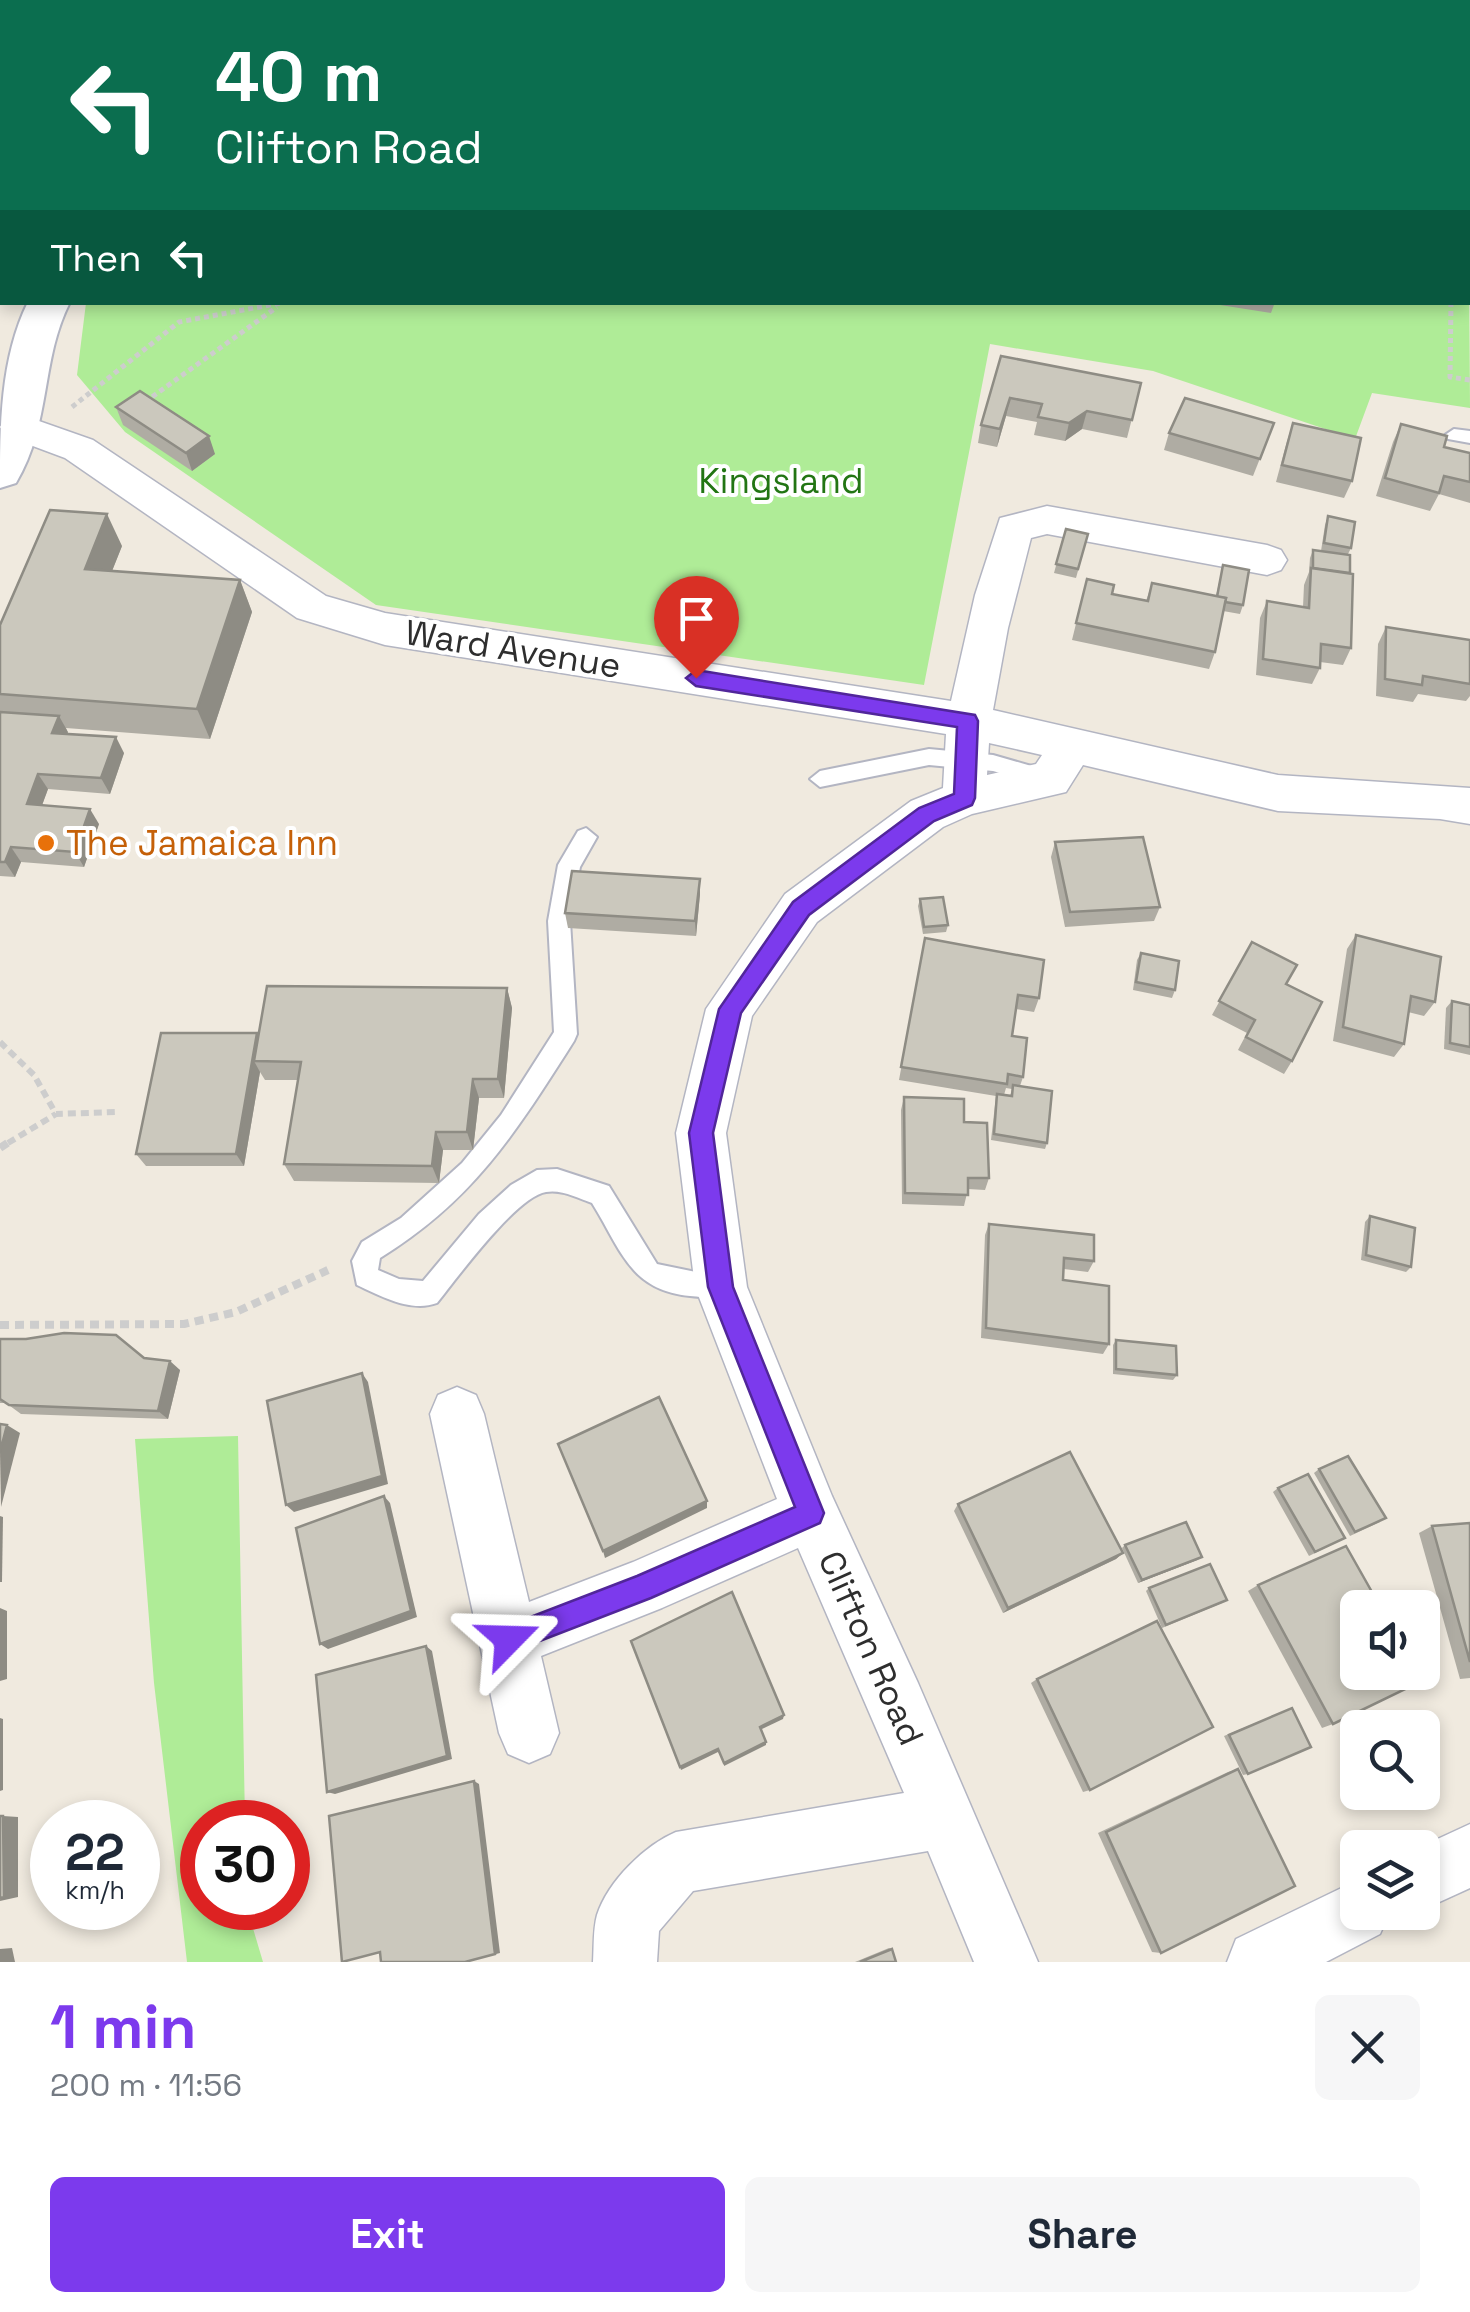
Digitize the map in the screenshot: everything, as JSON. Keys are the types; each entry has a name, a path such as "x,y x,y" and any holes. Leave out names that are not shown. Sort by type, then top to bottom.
{"street":[{"path":"0,472 29,430 36,327 47,305"},
{"name":"Ward Avenue","path":"29,430 79,450 312,607 385,629 966,759 1061,763 1278,793 1440,800 1470,806"},
{"path":"966,759 985,629 1014,528 1047,520 1267,560"},
{"name":"Clifton Road","path":"1006,1962 811,1513 720,1287 701,1133 730,1009 801,908 927,814 966,759 1061,763"},
{"path":"457,1414 530,1733"},
{"path":"509,1639 642,1588 811,1513"},
{"path":"625,1962 628,1918 676,1864 944,1817"},
{"path":"1440,1870 1470,1854"},
{"path":"1258,1962 1340,1921"}],"lane":[{"path":"820,779 929,756 966,759"},
{"path":"586,837 569,865 559,921 566,1034 508,1123 471,1171 410,1226 371,1250 364,1261 366,1277 398,1291 428,1294 488,1222 520,1193 537,1182 557,1180 600,1194 649,1272 680,1283 720,1287"}],"path":[{"path":"29,430 179,322 273,305"},
{"path":"79,450 281,305"},
{"path":"1451,305 1450,377 1470,380"},
{"path":"0,1042 34,1075 56,1114"},
{"path":"0,1148 56,1114 117,1112"},
{"path":"0,1325 184,1324 236,1312 371,1250"}],"green space":[{"name":"Kingsland","path":"86,305 1469,305 1470,408 1372,393 1355,439 1153,371 990,344 924,685 376,605 125,432 77,375"},
{"path":"238,1436 245,1800 180,1800 180,1903 154,1683 135,1439"},
{"path":"183,1930 254,1930 263,1962 187,1962"}],"building":[{"path":"1001,356 1141,383 1132,420 1087,411 1069,423 1038,417 1042,404 1010,398 1000,429 981,425"},
{"path":"140,391 209,436 186,453 116,407"},
{"path":"1185,398 1274,423 1260,459 1169,433"},
{"path":"1293,423 1361,438 1352,481 1282,465"},
{"path":"1401,424 1447,436 1444,447 1470,453 1470,482 1444,476 1439,493 1385,478"},
{"path":"50,510 107,514 85,569 240,580 197,709 0,694 0,625"},
{"path":"1328,516 1355,522 1351,548 1324,543"},
{"path":"1066,529 1088,534 1078,569 1056,564"},
{"path":"1313,550 1350,555 1350,573 1313,568"},
{"path":"1223,565 1249,570 1243,605 1217,597"},
{"path":"1311,568 1353,574 1351,648 1321,644 1320,668 1263,659 1267,601 1309,608"},
{"path":"1087,579 1114,585 1112,594 1148,601 1152,583 1226,598 1215,652 1076,623"},
{"path":"1386,627 1470,640 1470,684 1423,676 1422,685 1385,679"},
{"path":"0,712 59,716 52,733 116,737 101,778 38,774 27,804 90,809 75,852 11,847 5,862 0,862"},
{"path":"1143,837 1160,907 1070,912 1055,842"},
{"path":"572,871 700,879 695,921 565,913"},
{"path":"943,897 948,925 924,927 920,899"},
{"path":"1356,935 1441,957 1435,1002 1411,996 1404,1044 1343,1027"},
{"path":"925,938 1044,960 1039,998 1018,995 1012,1036 1027,1038 1023,1077 1008,1074 1007,1084 901,1067"},
{"path":"1252,942 1297,965 1286,984 1322,1002 1292,1061 1246,1037 1255,1020 1219,1001"},
{"path":"1141,953 1179,961 1175,990 1136,982"},
{"path":"267,986 507,988 498,1079 473,1079 467,1132 436,1132 432,1166 284,1164 301,1062 254,1061"},
{"path":"1452,1001 1470,1005 1470,1047 1450,1043"},
{"path":"161,1033 257,1033 236,1154 136,1154"},
{"path":"1013,1085 1052,1091 1047,1143 994,1134 997,1094 1012,1096"},
{"path":"904,1097 964,1099 964,1122 987,1123 989,1178 968,1178 968,1195 905,1193"},
{"path":"1370,1216 1415,1228 1411,1267 1366,1255"},
{"path":"989,1224 1094,1235 1094,1261 1064,1258 1063,1280 1109,1286 1109,1344 986,1328"},
{"path":"64,1333 116,1335 144,1358 170,1361 158,1411 9,1405 0,1399 0,1339"},
{"path":"1116,1340 1176,1346 1177,1375 1116,1369"},
{"path":"362,1373 382,1476 286,1505 267,1401"},
{"path":"659,1397 707,1501 603,1551 558,1444"},
{"path":"0,1424 7,1425 0,1452"},
{"path":"1070,1452 1123,1553 1008,1608 958,1504"},
{"path":"1348,1456 1386,1518 1355,1532 1319,1469"},
{"path":"1308,1474 1345,1538 1315,1552 1278,1488"},
{"path":"384,1496 411,1611 320,1644 296,1528"},
{"path":"1186,1522 1202,1557 1142,1580 1125,1545"},
{"path":"1470,1523 1470,1662 1432,1526"},
{"path":"1346,1546 1371,1590 1340,1590 1340,1690 1403,1690 1362,1710 1340,1710 1340,1721 1333,1724 1258,1585"},
{"path":"1210,1564 1227,1600 1166,1625 1149,1588"},
{"path":"732,1592 784,1715 760,1727 766,1742 724,1763 718,1749 680,1767 631,1641"},
{"path":"1157,1621 1213,1727 1090,1790 1037,1679"},
{"path":"426,1646 447,1756 327,1792 316,1675"},
{"path":"1292,1708 1311,1747 1248,1774 1229,1735"},
{"path":"1238,1769 1295,1886 1161,1953 1106,1832"},
{"path":"474,1781 495,1954 465,1962 381,1962 380,1952 342,1962 329,1816"},
{"path":"0,1816 4,1897 0,1898"},
{"path":"892,1949 896,1962 860,1962"}],"place":[{"name":"The Jamaica Inn","path":"46,843"}],"route":[{"path":"509,1639 642,1588 811,1513 720,1287 701,1133 730,1009 801,908 927,814 964,798 968,721 696,678"}]}
